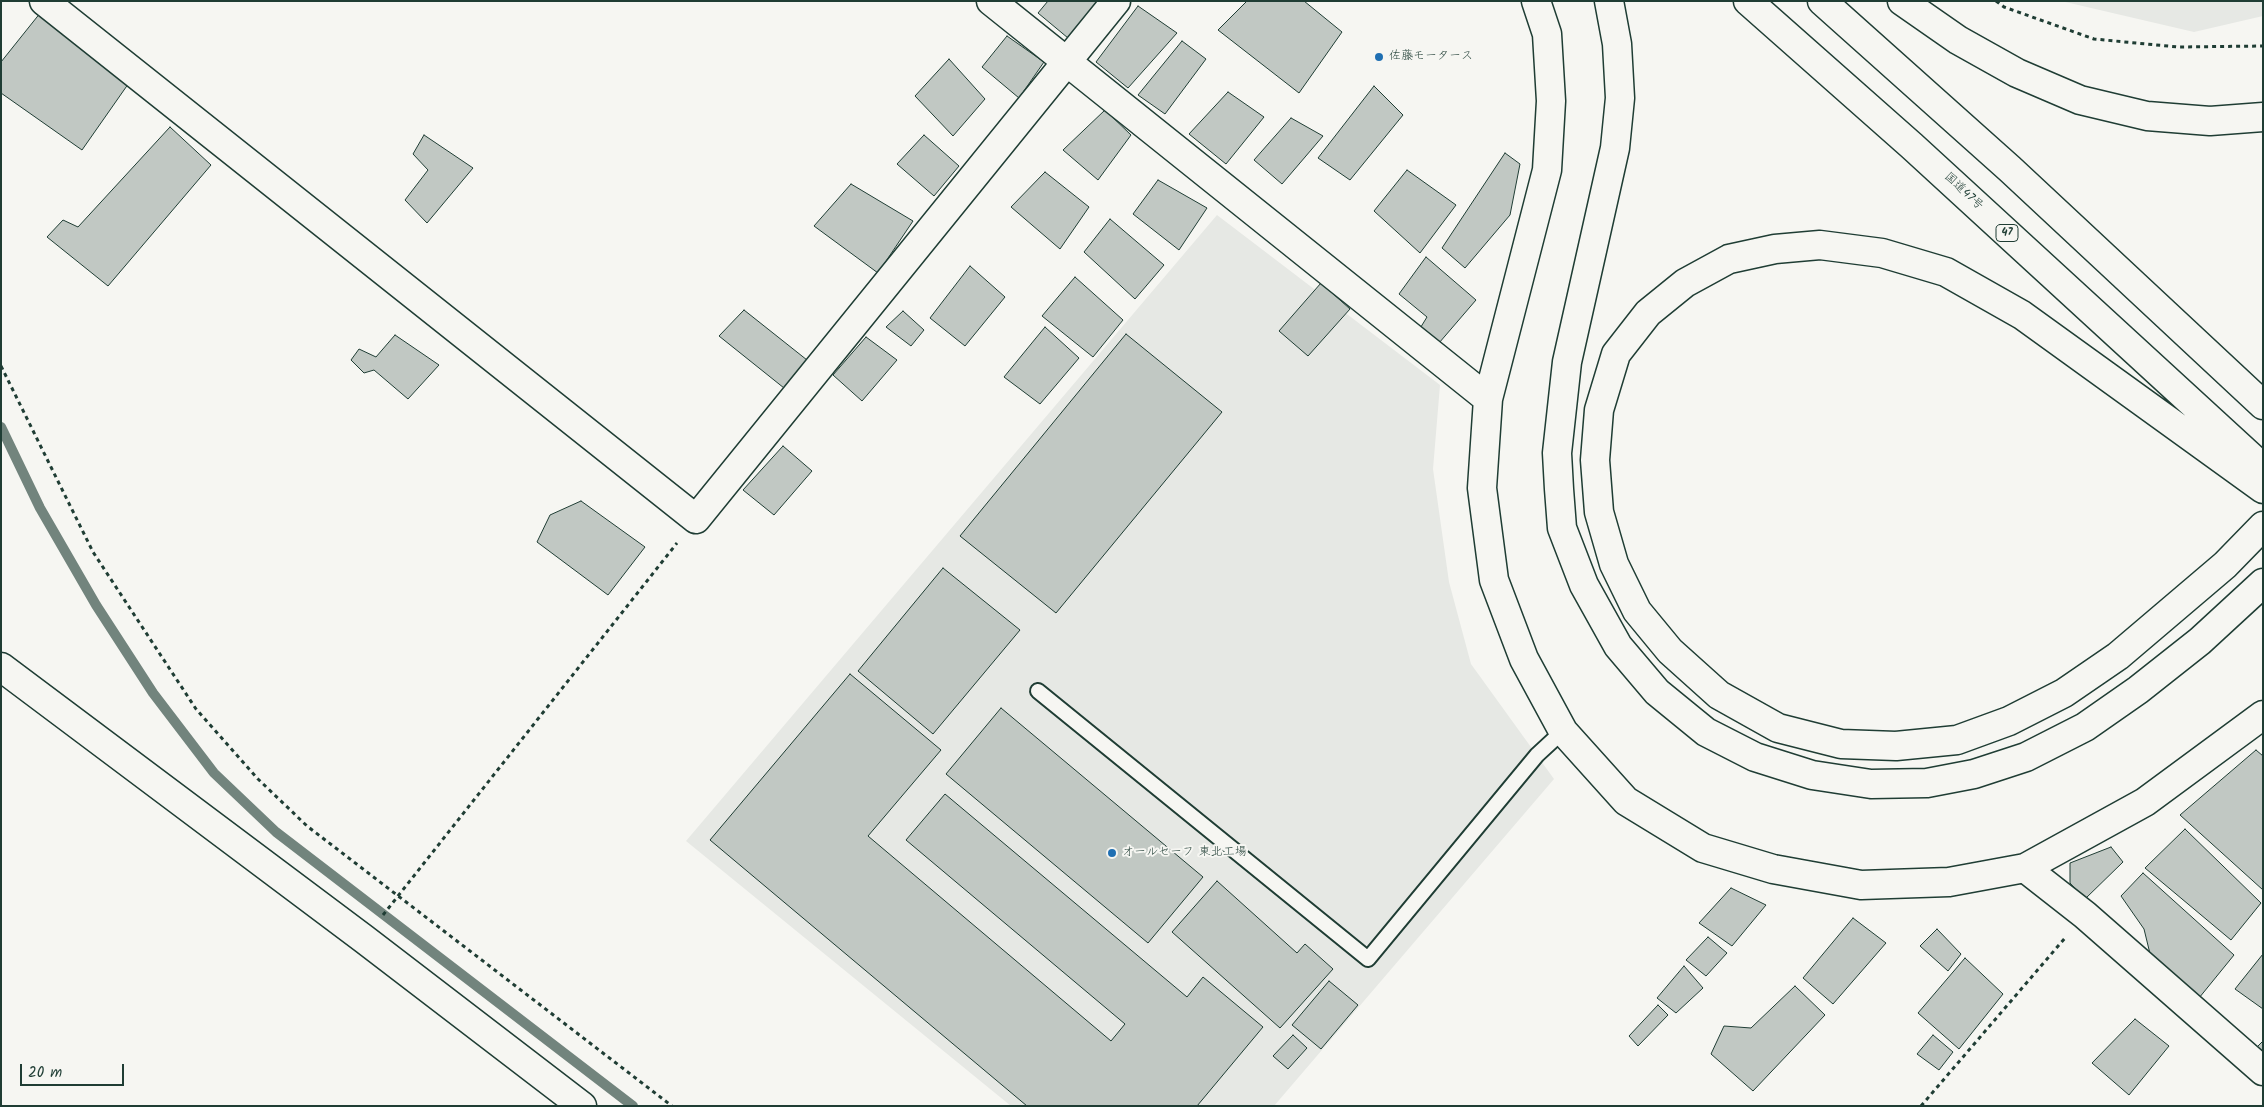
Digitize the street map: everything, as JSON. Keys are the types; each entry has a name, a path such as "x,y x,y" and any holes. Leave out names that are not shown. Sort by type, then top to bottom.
{"main road":[{"path":"44,1 696,519 1116,1"},
{"path":"991,1 1488,399"},
{"path":"1536,1 1547,34 1551,101 1546,170 1488,399 1482,488 1494,580 1524,659 1563,731 1626,800 1703,848 1773,869 1861,885 1949,882 2025,868 2145,802 2263,715"},
{"path":"1609,1 1617,44 1620,98 1617,128 1605,199 1567,362 1557,452 1559,489 1562,528 1584,585 1618,646 1657,692 1706,732 1755,757 1812,775 1871,784 1927,783 1974,774 2026,757 2085,727 2138,690 2200,641 2258,588"},
{"name":"国道47号","path":"1748,1 1912,146 2263,468"},
{"path":"1822,1 2010,169 2263,405"},
{"path":"1902,1 1958,40 2009,69 2080,100 2146,116 2210,121 2263,117"},
{"path":"2263,489 2022,315 1946,272 1882,253 1820,245 1775,249 1729,259 1685,283 1648,313 1616,354 1599,410 1595,460 1599,512 1614,564 1637,611 1670,651 1719,695 1778,728 1840,744 1896,746 1957,740 2009,721 2064,693 2118,656 2225,565 2263,526"},
{"path":"1,667 364,939 582,1106"},
{"path":"2025,868 2085,915 2263,1071"}],"lane":[{"path":"1038,692 1368,959 1537,755 1563,731"}],"path":[{"path":"1996,1 2004,7 2094,39 2178,47 2263,46"},
{"path":"1,366 94,552 196,709 258,780 307,826 672,1106"},
{"path":"389,907 696,519"},
{"path":"1921,1106 2085,915"}],"shaded area":[{"path":"2061,1 2263,1 2263,16 2194,32"},
{"path":"1217,215 1440,385 1433,469 1449,582 1471,664 1554,779 1274,1106 1011,1106 686,841"}],"building":[{"path":"1048,1 1100,1 1068,38 1038,13"},
{"path":"1247,1 1304,1 1342,32 1299,93 1218,30"},
{"path":"1138,6 1177,33 1128,88 1096,62"},
{"path":"41,12 131,80 82,150 1,93 1,62"},
{"path":"1007,36 1044,62 1019,98 982,67"},
{"path":"1182,41 1206,59 1165,114 1138,95"},
{"path":"949,59 985,99 953,136 915,96"},
{"path":"1374,86 1403,115 1350,180 1318,158"},
{"path":"1228,92 1264,117 1226,164 1189,134"},
{"path":"1105,110 1131,135 1098,180 1063,150"},
{"path":"1291,118 1323,136 1282,184 1254,160"},
{"path":"170,127 211,165 108,286 47,237 63,220 78,227"},
{"path":"424,135 473,168 427,223 405,200 428,170 413,154"},
{"path":"924,135 959,166 934,196 897,164"},
{"path":"1505,153 1520,164 1510,215 1465,268 1442,248"},
{"path":"1407,170 1456,205 1420,253 1374,211"},
{"path":"1045,172 1089,207 1060,249 1011,207"},
{"path":"1158,180 1207,208 1179,250 1133,214"},
{"path":"851,184 913,221 878,273 814,226"},
{"path":"1110,219 1164,265 1135,299 1084,252"},
{"path":"1426,257 1476,300 1439,343 1419,330 1427,317 1399,294"},
{"path":"970,266 1005,297 965,346 930,318"},
{"path":"1075,277 1123,320 1093,357 1042,316"},
{"path":"1321,283 1350,309 1308,356 1279,331"},
{"path":"744,310 807,360 784,388 719,336"},
{"path":"903,311 924,330 911,346 886,327"},
{"path":"1045,327 1079,358 1040,404 1004,377"},
{"path":"1126,334 1222,412 1056,613 960,536"},
{"path":"395,335 439,365 408,399 374,370 364,373 351,360 359,349 376,357"},
{"path":"866,337 897,360 862,401 833,375"},
{"path":"783,446 812,471 774,515 743,490"},
{"path":"581,501 645,547 608,595 537,542 550,515"},
{"path":"943,568 1020,630 933,734 858,671"},
{"path":"850,674 941,750 868,836 1111,1041 1125,1024 906,840 945,794 1187,997 1203,977 1263,1027 1197,1106 1027,1106 710,840"},
{"path":"1001,708 1203,877 1148,943 946,774"},
{"path":"2256,750 2263,756 2263,890 2180,815"},
{"path":"2185,829 2261,903 2231,940 2145,868"},
{"path":"2111,847 2123,862 2085,899 2070,883 2070,863"},
{"path":"2143,873 2234,955 2199,998 2152,962 2144,929 2121,896"},
{"path":"1217,881 1297,953 1305,944 1333,969 1280,1028 1172,932"},
{"path":"1731,888 1766,905 1732,946 1699,923"},
{"path":"1853,918 1886,943 1833,1004 1803,978"},
{"path":"1937,929 1961,954 1948,971 1920,946"},
{"path":"1708,937 1727,953 1706,976 1686,960"},
{"path":"2263,954 2263,1009 2235,989"},
{"path":"1965,958 2003,994 1959,1049 1918,1013"},
{"path":"1684,966 1703,988 1676,1013 1657,998"},
{"path":"1329,981 1358,1005 1321,1049 1292,1025"},
{"path":"1795,986 1825,1015 1753,1091 1711,1054 1724,1026 1751,1028"},
{"path":"1658,1005 1668,1015 1638,1046 1629,1036"},
{"path":"2135,1019 2169,1046 2129,1095 2092,1063"},
{"path":"1293,1035 1307,1048 1288,1069 1273,1056"},
{"path":"1933,1035 1953,1052 1939,1070 1917,1054"},
{"path":"2263,1041 2263,1053 2256,1048"}],"waterway":[{"path":"1,427 40,508 96,605 153,693 214,773 276,832 633,1106"}],"place":[{"name":"佐藤モータース","path":"1379,57"},
{"name":"オールセーフ 東北工場","path":"1112,853"}]}
